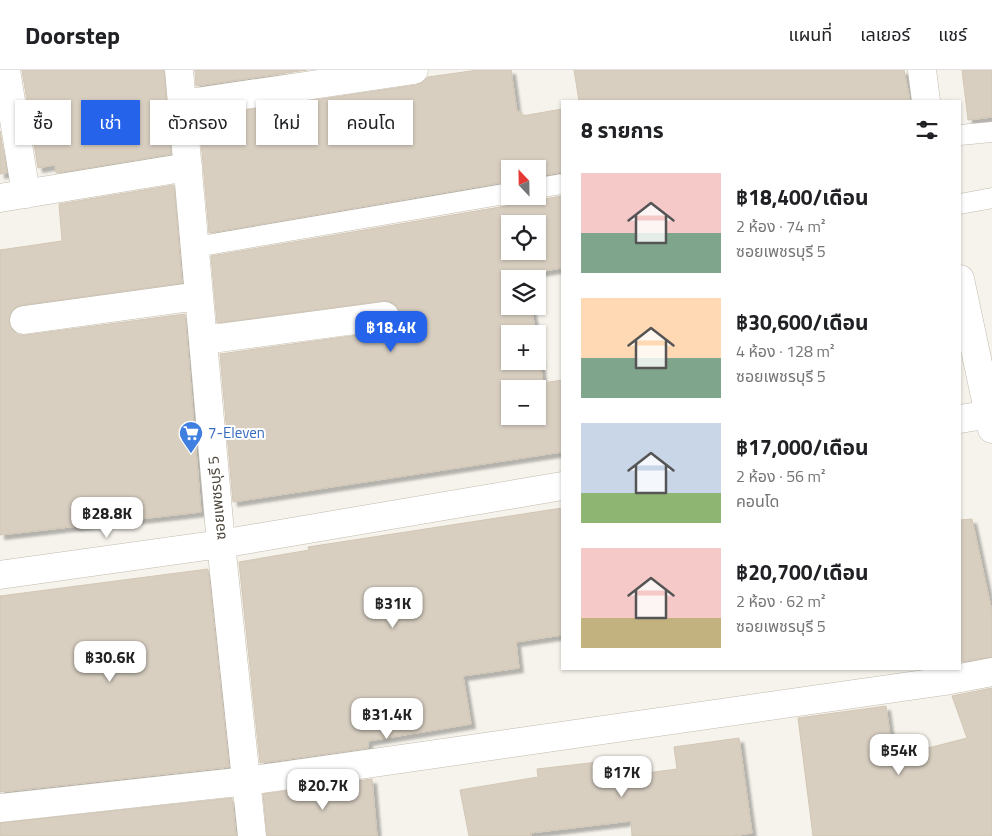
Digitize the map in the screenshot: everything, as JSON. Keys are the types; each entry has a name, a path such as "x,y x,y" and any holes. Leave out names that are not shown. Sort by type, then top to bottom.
{"street":[{"path":"6,70 13,196 188,167"},
{"name":"ซอยเพชรบุรี 5","path":"180,70 183,100"},
{"path":"210,100 414,70"},
{"path":"922,70 926,100"},
{"name":"ซอยเพชรบุรี 5","path":"186,145 221,544 252,836"},
{"path":"961,282 984,348 991,422 961,419"},
{"path":"24,320 200,296"},
{"path":"204,340 385,316"},
{"path":"0,575 221,544 561,486"},
{"path":"0,808 247,781 945,681 992,672"}],"lane":[{"path":"961,135 992,132"},
{"path":"546,187 561,184"},
{"path":"195,247 501,195"},
{"path":"961,204 992,198"}],"building":[{"path":"22,70 164,70 166,100 150,100 150,145 170,145 171,154 56,173 55,165 38,168 34,145 71,145 71,100 27,100"},
{"path":"195,70 307,70 196,86"},
{"path":"478,70 511,70 517,112 521,111 522,116 561,109 561,172 546,175 546,160 501,160 501,183 209,233 201,145 246,145 246,110 256,109 256,145 318,145 318,100 314,100 416,85 428,77"},
{"path":"574,70 904,70 910,100 579,100"},
{"path":"962,70 992,70 992,117 968,120"},
{"path":"0,131 7,173 0,174"},
{"path":"174,185 182,283 22,305 14,308 10,314 9,322 12,330 19,335 26,335 185,314 201,512 0,535 0,250 62,241 59,204"},
{"path":"561,196 561,268 546,271 501,270 501,315 533,315 534,325 501,325 501,370 541,370 543,380 501,380 501,425 546,425 546,383 561,380 561,452 233,502 220,354 387,331 395,328 399,322 400,314 397,306 390,301 383,301 217,323 211,256 512,205 546,205 546,199"},
{"path":"561,508 561,635 516,642 519,668 463,676 471,724 368,741 368,748 260,763 239,562 309,550 308,547"},
{"path":"972,519 992,612 992,657 961,662 961,520"},
{"path":"208,569 229,767 0,792 0,596"},
{"path":"992,688 992,836 813,836 798,718 886,706 893,757 967,738 952,696"},
{"path":"739,738 752,833 732,836 632,836 631,821 530,833 531,836 469,836 460,790 538,777 537,769 607,761 609,778 677,769 674,747"},
{"path":"372,779 377,836 267,836 263,794"},
{"path":"232,798 236,836 0,836 0,823"}],"place":[{"name":"7-Eleven","path":"191,454"}]}
